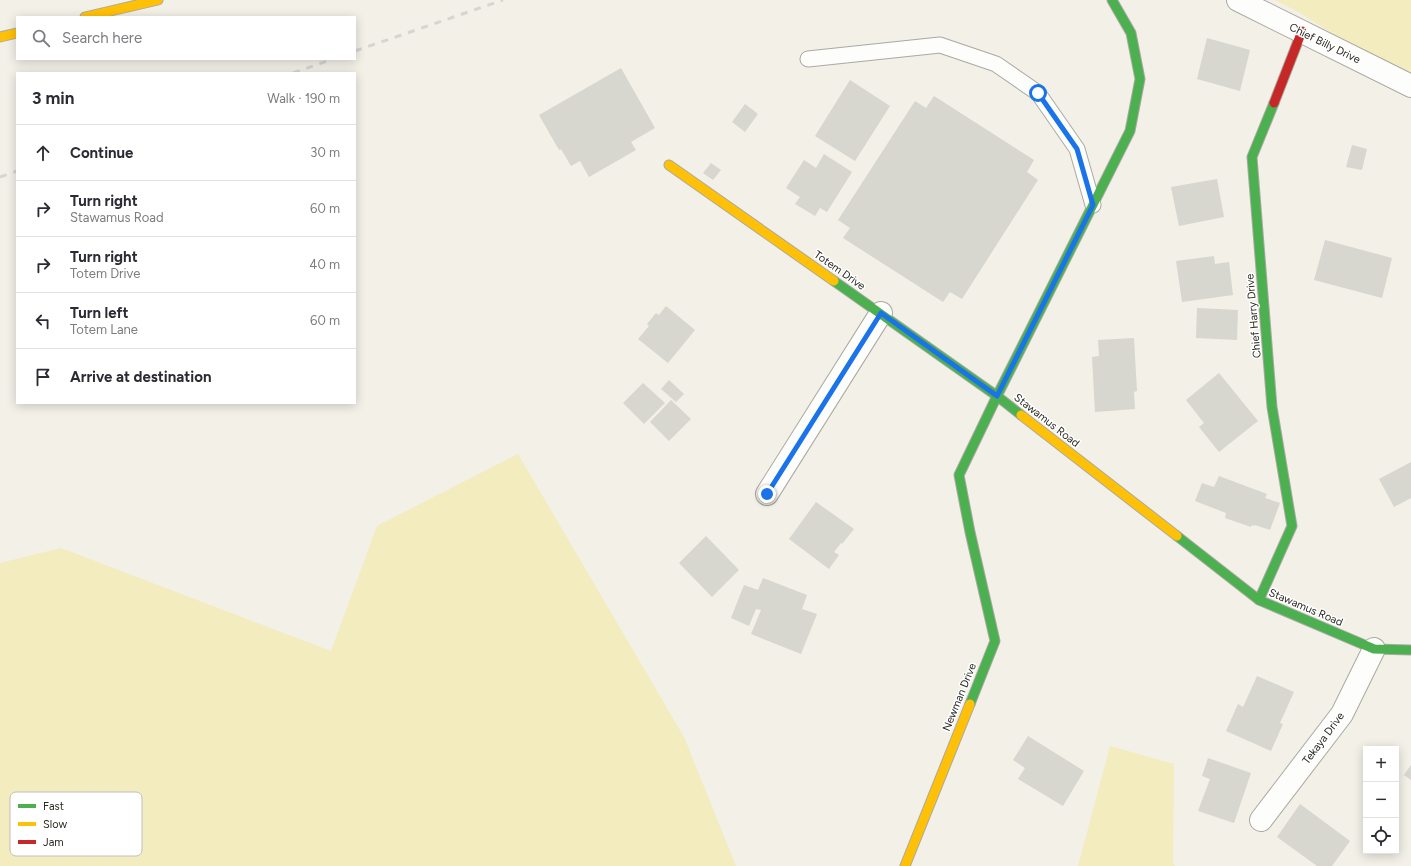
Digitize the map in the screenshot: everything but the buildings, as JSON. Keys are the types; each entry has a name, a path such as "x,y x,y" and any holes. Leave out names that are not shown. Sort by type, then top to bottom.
{"main road":[{"path":"89,16 158,0"},
{"name":"Stawamus Road","path":"1112,0 1131,33 1140,79 1130,131 997,396 1259,600 1374,650 1411,650"},
{"name":"Chief Harry Drive","path":"1259,600 1292,526 1272,407 1252,157 1302,31"},
{"path":"0,37 16,33"},
{"name":"Totem Drive","path":"669,165 997,396"},
{"name":"Newman Drive","path":"906,866 995,641 970,532 959,475 997,396"}],"street":[{"name":"Chief Billy Drive","path":"1238,0 1411,86"},
{"path":"767,494 881,313"},
{"name":"Tekaya Drive","path":"1261,820 1342,714 1374,650"}],"lane":[{"path":"808,59 940,45 996,64 1038,93 1077,149 1093,205"}],"shaded area":[{"path":"1275,0 1411,0 1411,72 1353,46 1300,13"},
{"path":"518,454 684,737 736,866 0,866 0,563 61,548 331,651 377,526"},
{"path":"1110,746 1174,764 1173,863 1175,866 1078,866"}],"railway":[{"path":"356,51 503,0"},
{"path":"296,72 330,60"},
{"path":"0,177 16,171"}],"traffic: fast":[{"path":"1021,415 997,396 1130,131 1140,79 1131,33 1112,0"},
{"path":"1259,600 1292,526 1272,407 1252,157 1274,103"},
{"path":"834,281 997,396 959,475 970,532 995,641 970,704"},
{"path":"1177,536 1259,600 1374,649 1411,650"}],"traffic: slow":[{"path":"89,16 158,0"},
{"path":"0,37 16,33"},
{"path":"669,165 834,281"},
{"path":"1021,415 1177,536"},
{"path":"905,866 970,704"}],"traffic: jam":[{"path":"1274,103 1302,31"}],"route":[{"path":"767,494 881,313 997,396 1093,205 1077,149 1038,93"}]}
